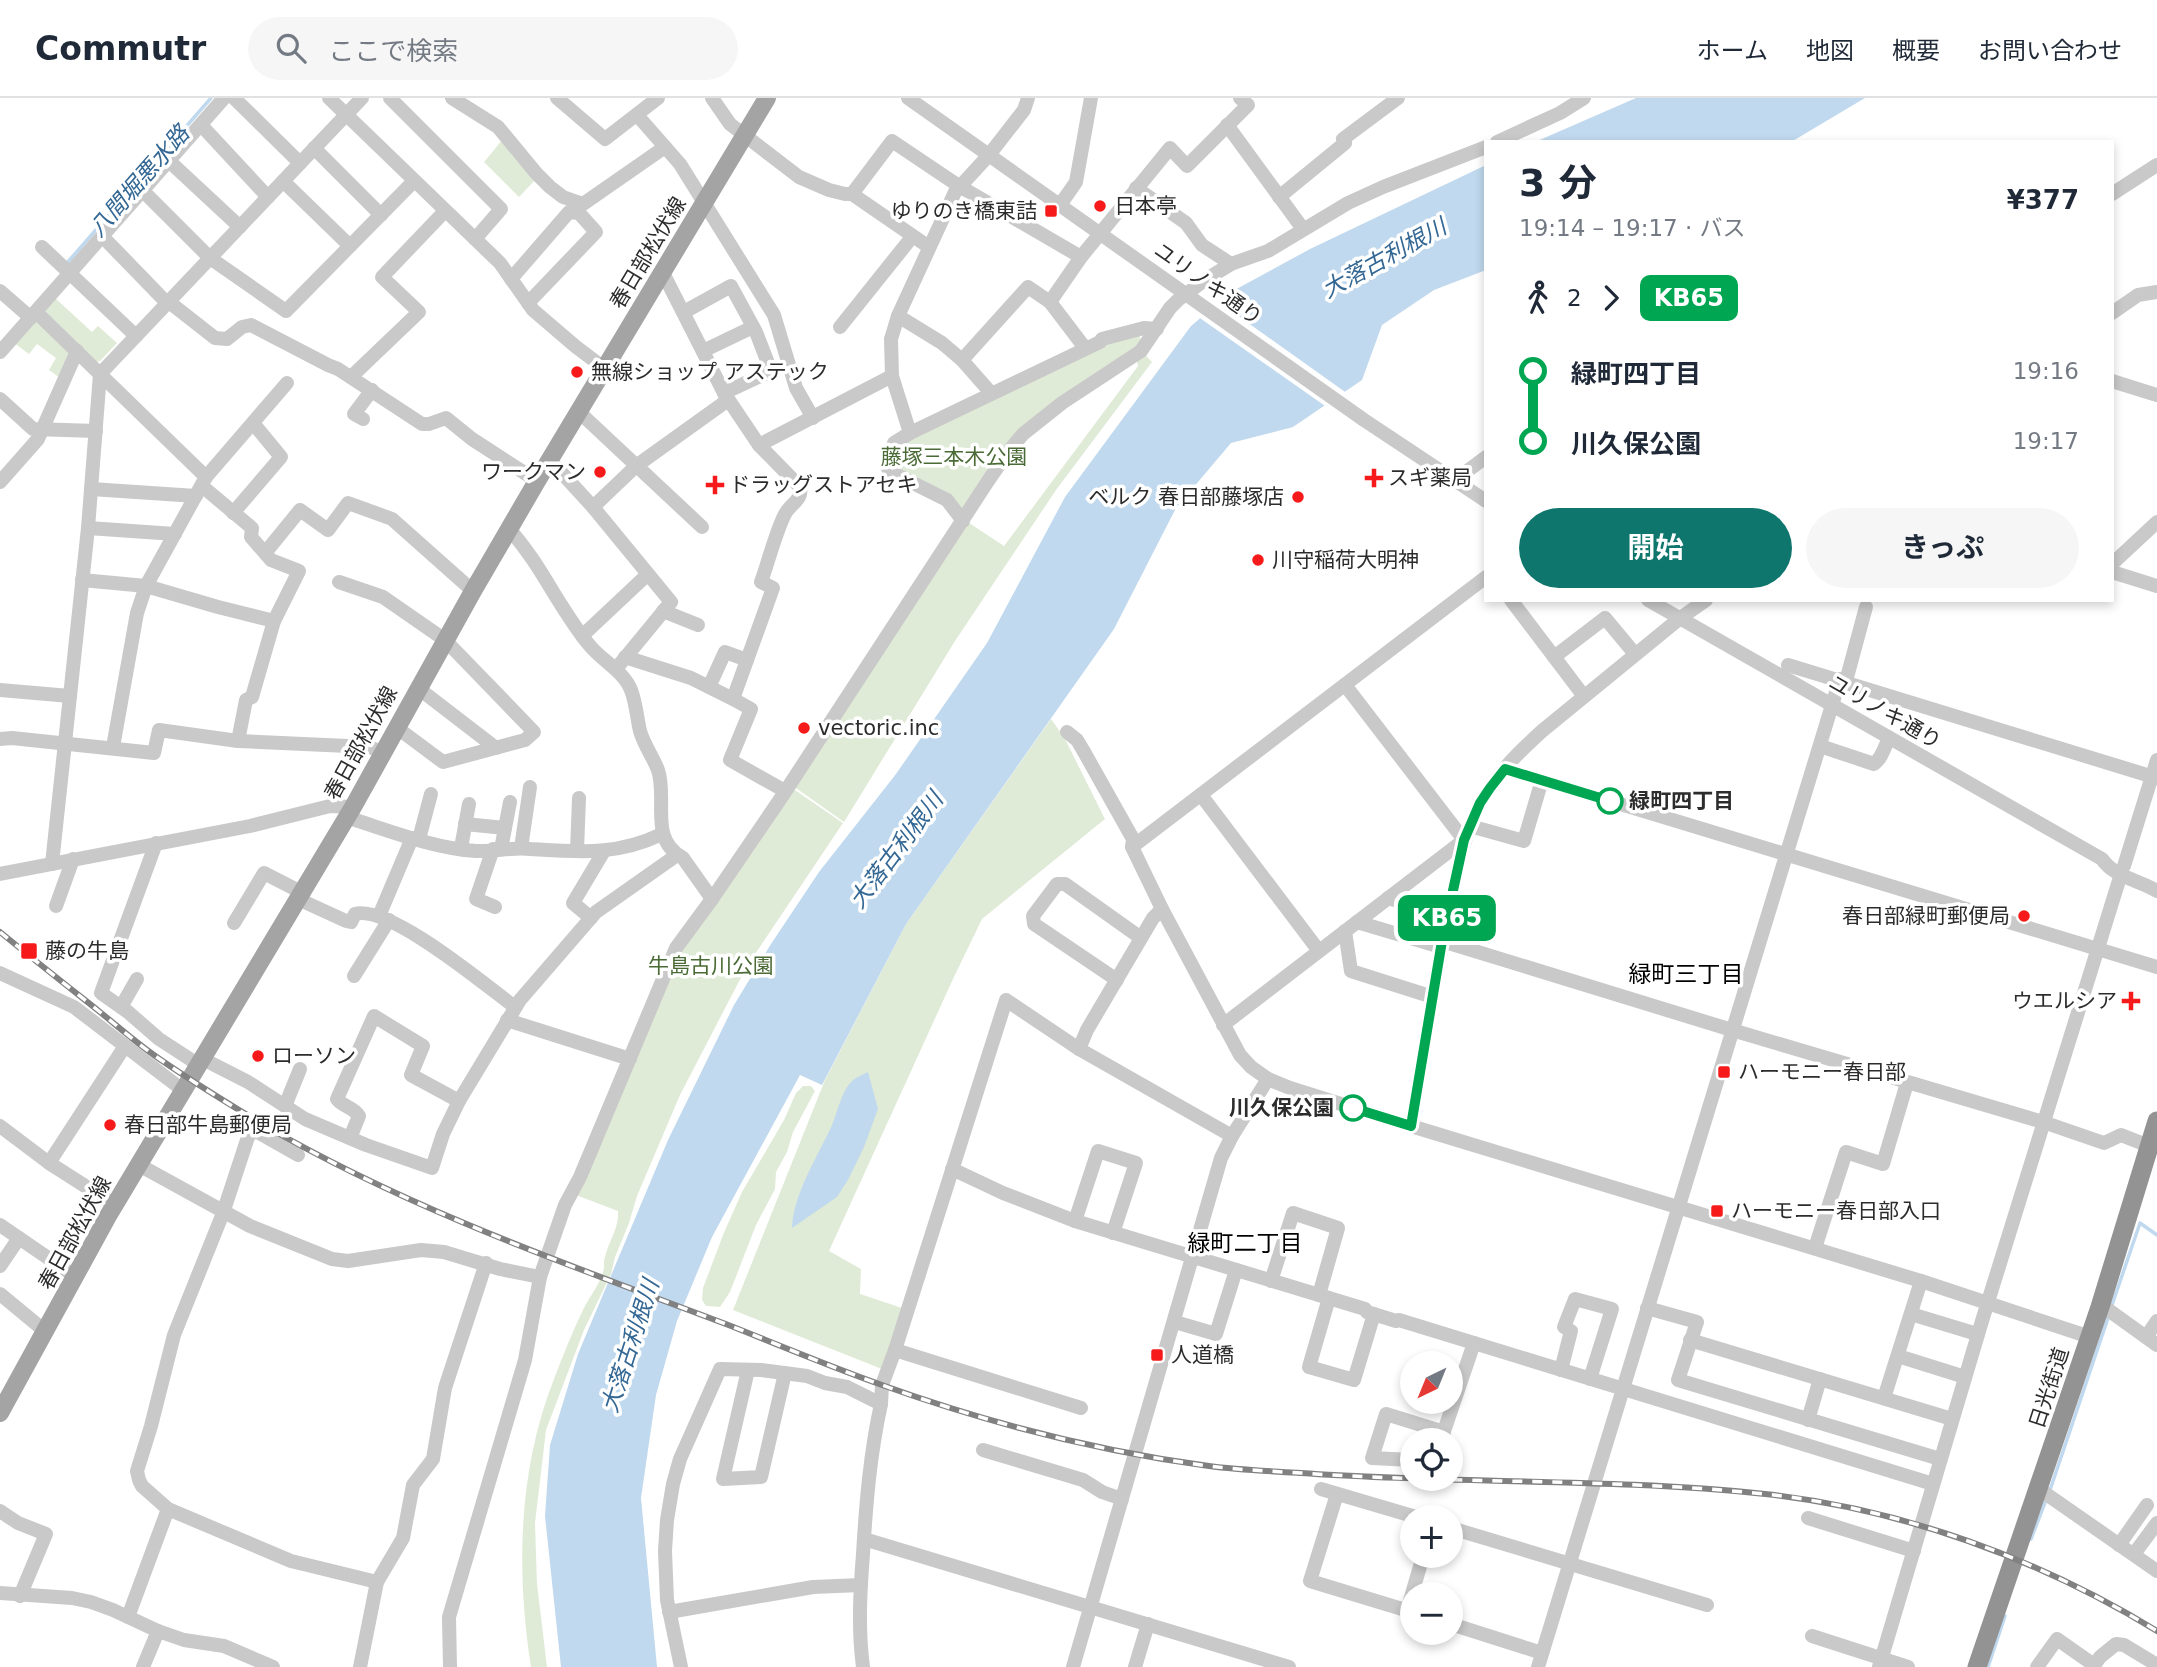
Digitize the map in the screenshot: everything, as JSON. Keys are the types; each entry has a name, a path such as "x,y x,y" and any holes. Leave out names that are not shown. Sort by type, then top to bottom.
{"highway":[{"name":"日光街道","path":"1977,1667 2100,1307 2157,1121"}],"main road":[{"name":"春日部松伏線","path":"0,1413 115,1205 349,812 549,459 767,98"}],"street":[{"path":"0,352 224,98"},
{"path":"234,98 300,163"},
{"path":"328,98 499,263 533,310 604,368"},
{"path":"52,864 88,528 100,374 362,98"},
{"path":"390,98 501,209 475,239"},
{"path":"452,98 498,127 550,187 564,197 583,204 664,147"},
{"path":"557,98 605,139 658,98"},
{"path":"712,98 730,124 799,177 829,190 852,194 929,247"},
{"name":"ユリノキ通り","path":"908,98 1185,295 1484,500"},
{"path":"910,433 892,376 891,339 898,316 959,186 989,155 1024,110 1028,98"},
{"path":"1060,205 1076,182 1091,98"},
{"path":"1050,302 1081,257 1170,148 1187,166 1248,105 1240,98"},
{"path":"1279,197 1345,143 1343,139 1398,98"},
{"path":"1501,140 1560,113 1584,98"},
{"path":"637,115 680,164 774,315 796,388 813,418"},
{"path":"201,125 268,197"},
{"path":"1227,125 1303,229"},
{"path":"852,194 892,141 959,186 1081,257"},
{"path":"314,148 381,215"},
{"path":"450,1667 449,1617 525,1360 541,1277 565,1205 580,1177 676,948 785,791 1008,452 1023,434 1062,403 1141,351 1170,308 1205,280 1231,264 1268,251 1371,192 1484,148"},
{"path":"170,160 240,227"},
{"path":"2114,193 2157,165"},
{"path":"284,181 350,246"},
{"path":"143,191 210,258 286,311 414,181"},
{"path":"1136,188 1186,223 1202,245 1231,264"},
{"path":"351,377 419,312 382,277 445,211"},
{"path":"511,279 569,212 579,213 596,232 528,303"},
{"path":"103,237 168,302 215,338 227,339 242,327 251,325 351,377 422,424 446,418 472,439 537,481"},
{"path":"840,327 912,237"},
{"path":"42,247 136,336"},
{"path":"663,273 726,396 759,445 802,491 801,496 785,513 761,582 773,588 733,699"},
{"path":"593,507 636,466 726,396 771,371 753,327 731,286 684,312"},
{"path":"962,360 1028,287 1050,302 1085,348"},
{"path":"0,291 77,351 201,486 252,528 251,537 271,560 299,571 274,621 252,697 246,701 238,741"},
{"path":"2114,312 2138,295 2157,292"},
{"path":"898,316 942,343 962,360 991,393"},
{"path":"703,351 753,327"},
{"path":"963,521 947,500 889,471 887,466 894,443 1102,339 1144,328 1157,329"},
{"path":"0,482 38,439 77,351"},
{"path":"759,445 892,376"},
{"path":"2114,382 2157,395"},
{"path":"113,747 137,613 146,586 201,486 287,383"},
{"path":"363,419 354,414 372,390"},
{"path":"0,399 33,429 96,431"},
{"path":"578,411 702,527"},
{"path":"233,513 281,457 253,423"},
{"path":"1454,481 1484,458"},
{"path":"549,459 593,507 671,602 616,671"},
{"path":"91,489 201,486"},
{"path":"265,553 300,510 328,530 348,503 392,519 473,591"},
{"path":"2114,562 2157,522"},
{"path":"88,528 175,534"},
{"path":"509,529 524,546 582,636 631,690 641,733 658,771 662,834 712,899"},
{"path":"2114,573 2157,586"},
{"path":"582,636 649,574"},
{"path":"1132,848 1484,579"},
{"path":"82,580 146,586 274,621"},
{"path":"339,582 383,597 445,640 534,732 525,740 443,762 396,727"},
{"path":"1513,602 1583,695"},
{"name":"ユリノキ通り","path":"1651,602 2102,859 2112,859 2122,870 2136,873 2143,883 2157,891"},
{"path":"1411,1126 1447,916 1467,833 1490,788 1526,746 1583,695 1703,602"},
{"path":"1463,1629 1540,1660 1833,706 1834,695 1843,680 1866,607"},
{"path":"663,611 698,625"},
{"path":"1554,657 1605,618 1635,654"},
{"path":"709,687 725,652 747,660"},
{"path":"625,657 691,678 751,709 730,760 785,791"},
{"path":"1788,665 2155,777"},
{"path":"1345,685 1467,833 1524,841 1542,780"},
{"path":"418,688 496,748"},
{"path":"0,690 70,696"},
{"path":"0,740 12,738 154,753 159,730 238,741 370,747 383,753"},
{"path":"1067,732 1077,740 1133,839 1132,848 1223,1026 1240,1055 1268,1079 1411,1126 1921,1281 2090,1337"},
{"path":"1820,746 1874,764 1880,759 1889,738"},
{"path":"1881,1663 1987,1303 2122,870 2155,777 2157,760"},
{"path":"1505,769 2157,967"},
{"path":"521,848 530,787"},
{"path":"354,976 384,918 431,794"},
{"path":"1201,795 1319,951"},
{"path":"576,851 579,798"},
{"path":"495,907 476,899 505,828 510,802"},
{"path":"461,848 469,804"},
{"path":"0,874 250,826 330,806 415,839 477,851 521,848 614,851 662,834"},
{"path":"466,824 505,828"},
{"path":"1223,1026 1467,833"},
{"path":"156,843 101,993 159,1040 248,1082 305,1119 432,1168 443,1134 459,1101 511,1014 596,912 677,855"},
{"path":"591,918 573,903 604,851"},
{"path":"56,906 73,859"},
{"path":"234,923 264,873 346,921 351,922 355,914 363,912 384,918 426,942 511,1014 630,1059"},
{"path":"1116,981 1034,924 1033,916 1058,884 1065,884 1141,938"},
{"path":"1388,898 1447,916"},
{"path":"1079,1049 1141,938 1162,909"},
{"path":"1351,926 1442,944 2043,1122 2104,1143 2121,1135 2150,1146"},
{"path":"1351,926 1351,971 1433,997"},
{"path":"0,973 74,1007 184,1091"},
{"path":"121,1007 136,979"},
{"path":"863,1667 859,1638 864,1539 872,1444 881,1404 882,1385 1006,1000 1079,1049 1232,1136"},
{"path":"350,1138 359,1116 356,1111 337,1099 374,1016 423,1046 411,1075 459,1101"},
{"path":"49,1163 125,1046"},
{"path":"285,1106 300,1069"},
{"path":"1073,1667 1221,1158 1268,1079"},
{"path":"1815,1248 1846,1152 1883,1164 1908,1083"},
{"path":"0,1126 49,1163 115,1205"},
{"path":"298,1155 254,1130 248,1137 223,1213 174,1335 137,1471 142,1486 167,1509 291,1560 377,1582"},
{"path":"1075,1221 1098,1152 1136,1163 1113,1233"},
{"path":"139,1165 223,1213 332,1258 348,1261 421,1250 444,1252 500,1269 541,1277"},
{"path":"952,1169 1003,1193 1075,1221 1933,1484"},
{"path":"1271,1280 1293,1213 1338,1228 1309,1367 1354,1380 1374,1314"},
{"path":"0,1225 76,1277"},
{"path":"0,1266 19,1238"},
{"path":"360,1667 377,1582 402,1538 414,1485 433,1459 445,1388 486,1264"},
{"path":"1175,1322 1216,1334 1236,1270"},
{"path":"1884,1398 1921,1281"},
{"path":"0,1294 46,1332"},
{"path":"1561,1370 1572,1331 1564,1327 1575,1299 1612,1309 1590,1378"},
{"path":"2100,1307 2107,1309 2152,1341 2157,1321"},
{"path":"1647,1308 1697,1322 1678,1380 1940,1459"},
{"path":"1910,1314 1978,1334"},
{"path":"1690,1340 1952,1419"},
{"path":"1446,1428 1474,1343"},
{"path":"895,1350 1081,1408"},
{"path":"1898,1356 1965,1377"},
{"path":"681,1667 669,1612 665,1551 667,1520 680,1459 720,1369 807,1376 848,1387 881,1404"},
{"path":"748,1370 723,1479 761,1477 785,1373"},
{"path":"1808,1420 1820,1379"},
{"path":"1400,1459 1372,1458 1386,1414 1422,1428"},
{"path":"984,1450 1083,1480 1102,1492 1122,1499"},
{"path":"1321,1489 1400,1512"},
{"path":"2039,1489 2157,1571"},
{"path":"1337,1494 1310,1581 1400,1608"},
{"path":"2119,1545 2147,1505"},
{"path":"128,1617 167,1509"},
{"path":"0,1511 18,1523 46,1534 20,1596"},
{"path":"1808,1518 1914,1552"},
{"path":"2134,1554 2157,1523"},
{"path":"1463,1532 1707,1605"},
{"path":"864,1539 1289,1667"},
{"path":"669,1612 813,1587 861,1585"},
{"path":"0,1593 72,1598 113,1610 184,1640 224,1646 273,1667"},
{"path":"1135,1667 1149,1624"},
{"path":"143,1667 158,1631"},
{"path":"1812,1636 1881,1663 1908,1667"},
{"path":"2037,1667 2057,1639 2093,1666 2116,1644 2124,1644 2157,1665"}],"green space":[{"path":"503,139 536,179 519,197 484,162"},
{"path":"55,298 92,332 98,326 117,343 100,361 95,362 46,314 45,309"},
{"path":"35,321 69,351 60,378 49,370 56,358 37,344 29,354 14,343"},
{"name":"藤塚三本木公園","path":"1138,332 1141,341 1137,346 1152,362 1056,490 955,641 844,822 793,786 966,521 1004,546 1138,366 1136,358 1051,407 962,515 891,468 897,446 1087,351"},
{"path":"1051,719 1064,737 1105,819 982,919 829,1251 861,1269 860,1294 908,1310 887,1371 733,1310 825,1080 906,924"},
{"name":"牛島古川公園","path":"792,788 843,823 747,966 680,1095 637,1196 611,1274 584,1330 546,1430 535,1523 537,1584 547,1667 531,1667 522,1558 523,1521 533,1449 542,1414 564,1353 604,1270 604,1259 618,1217 618,1211 576,1195 682,950"},
{"path":"803,1086 811,1086 815,1091 776,1172 775,1189 756,1225 730,1292 720,1307 706,1306 702,1300 703,1288 723,1235 742,1192 784,1120 796,1093"}],"water":[{"path":"1636,98 1865,98 1794,140 1540,140"},
{"name":"大落古利根川","path":"1484,166 1484,271 1434,290 1382,325 1362,380 1293,427 1231,443 1176,508 1114,629 906,924 822,1085 800,1075 712,1237 677,1321 656,1395 641,1498 657,1667 561,1667 545,1516 550,1445 578,1354 668,1140 734,1005 819,872 896,774 987,643 1065,497 1191,326 1231,292 1310,249"},
{"path":"868,1072 878,1109 848,1180 837,1197 792,1228 801,1189 832,1125 843,1095 853,1080"}],"pier":[{"path":"1216,300 1348,394 1328,408 1197,316"}],"waterway":[{"name":"八間堀悪水路","path":"67,263 211,98"},
{"path":"2111,1308 2140,1223 2157,1235"},
{"path":"2050,1490 2109,1315"},
{"path":"2031,1539 2046,1500"},
{"path":"1988,1667 2005,1616"}],"railway":[{"path":"0,932 156,1056 200,1086 318,1155 492,1235 922,1399 1084,1444 1220,1467 1359,1476 1707,1489 1817,1501 1919,1525 1968,1541 2065,1581 2157,1631"}],"bus line":[{"name":"KB65","path":"1353,1108 1411,1126 1442,941 1464,840 1480,803 1505,769 1610,801"}],"place":[{"name":"日本亭","path":"1100,206"},
{"name":"ゆりのき橋東詰","path":"1051,211"},
{"name":"無線ショップ アステック","path":"577,372"},
{"name":"ワークマン","path":"600,472"},
{"name":"スギ薬局","path":"1374,478"},
{"name":"ドラッグストアセキ","path":"715,485"},
{"name":"ベルク 春日部藤塚店","path":"1298,497"},
{"name":"川守稲荷大明神","path":"1258,560"},
{"name":"vectoric.inc","path":"804,728"},
{"name":"緑町四丁目","path":"1610,801"},
{"name":"春日部緑町郵便局","path":"2024,916"},
{"name":"藤の牛島","path":"29,951"},
{"name":"ウエルシア","path":"2131,1001"},
{"name":"ローソン","path":"258,1056"},
{"name":"ハーモニー春日部","path":"1724,1072"},
{"name":"川久保公園","path":"1353,1108"},
{"name":"春日部牛島郵便局","path":"110,1125"},
{"name":"ハーモニー春日部入口","path":"1717,1211"},
{"name":"人道橋","path":"1157,1355"}],"district":[{"name":"緑町三丁目","path":"1686,974"},
{"name":"緑町二丁目","path":"1245,1243"}]}
